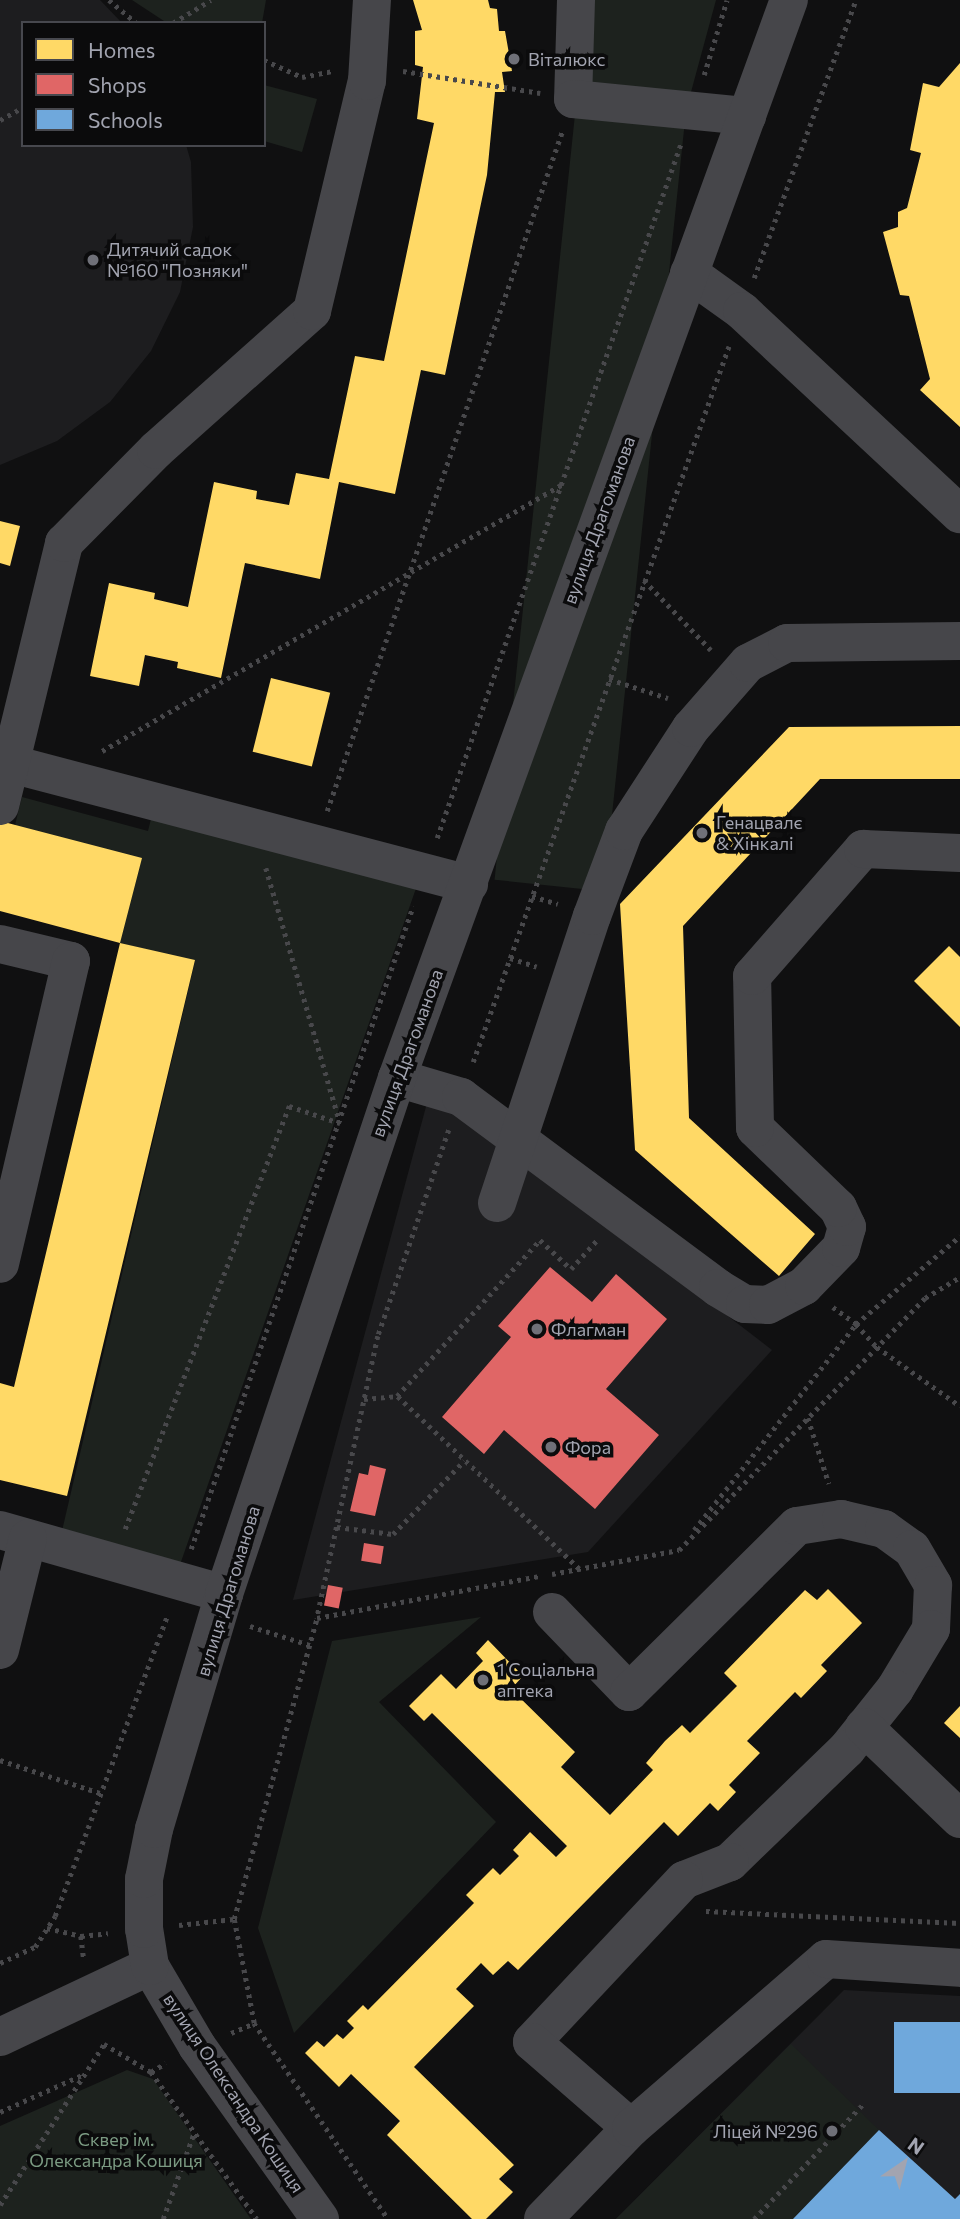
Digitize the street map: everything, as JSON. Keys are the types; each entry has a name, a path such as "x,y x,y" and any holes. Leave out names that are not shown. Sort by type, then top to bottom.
{"street":[{"path":"0,806 6,762 64,542 156,450 312,311 368,65 372,0"},
{"path":"576,0 573,99 692,113 747,116"},
{"name":"вулиця Драгоманова","path":"150,1966 144,1929 144,1879 224,1594 397,1078 789,0"},
{"path":"689,272 742,311 960,514"},
{"path":"497,1203 624,831 691,727 748,663 788,643 960,641"},
{"path":"6,762 469,884"},
{"path":"397,1078 461,1097 718,1288 745,1304 768,1306 804,1286 841,1248 846,1227 838,1208 755,1128 752,976 863,849 960,853"},
{"path":"0,944 71,961 0,1264"},
{"path":"552,1612 629,1692 797,1526 841,1519 884,1529 912,1549 933,1585 931,1629 895,1689 847,1749 730,1862 684,1880 532,2042 631,2128"},
{"path":"0,1650 14,1534 224,1594"},
{"path":"864,1727 960,1819"},
{"path":"543,2219 631,2128 826,1959 960,1968"},
{"path":"0,2037 150,1966"},
{"name":"вулиця Олександра Кошиця","path":"150,1966 197,2046 320,2219"}],"path":[{"path":"109,0 134,21"},
{"path":"176,21 211,0"},
{"path":"0,1955 3,1962 35,1947 55,1916 180,1582 425,872 692,113 727,0"},
{"path":"266,61 302,77 368,65 573,99 316,843"},
{"path":"0,120 21,108"},
{"path":"59,776 561,485"},
{"path":"645,580 737,676"},
{"path":"609,679 706,711"},
{"path":"254,827 340,1123"},
{"path":"112,1562 289,1107 340,1123"},
{"path":"364,1399 397,1396 540,1240 572,1269 619,1216"},
{"path":"679,1550 856,1324 960,1236"},
{"path":"804,1286 856,1324 877,1347 960,1406"},
{"path":"397,1396 579,1569"},
{"path":"808,1418 841,1519"},
{"path":"337,1527 393,1534 464,1461"},
{"path":"317,1618 234,1919 254,2023 388,2219"},
{"path":"0,1760 100,1793"},
{"path":"657,1909 960,1923"},
{"path":"151,2072 197,2046 254,2023"},
{"path":"0,2205 104,2044 151,2072 257,2219"},
{"path":"0,2112 84,2074"},
{"path":"754,2219 864,2103"},
{"path":"163,2219 195,2132"}],"shaded area":[{"name":"Дитячий садок №160 \"Позняки\"","path":"0,0 100,0 120,21 21,21 21,147 187,147 191,162 193,227 180,292 151,351 110,402 57,441 0,465"},
{"path":"427,1103 470,1118 772,1350 588,1552 293,1600"},
{"name":"Ліцей №296","path":"844,1990 960,1996 960,2219 616,2219"}],"green space":[{"path":"132,0 266,0 262,21 164,21"},
{"path":"584,0 716,0 688,103 580,92"},
{"path":"266,86 317,99 302,152 266,142"},
{"path":"576,105 685,116 604,891 495,880"},
{"path":"22,797 148,831 154,807 421,874 175,1579 58,1548 195,961 120,943 15,825"},
{"path":"481,1617 379,1702 496,1822 294,2033 258,1928 332,1641"},
{"path":"791,2044 879,2130 793,2219 616,2219"},
{"name":"Сквер ім. Олександра Кошиця","path":"127,2070 153,2079 251,2219 0,2219 0,2126"}],"building: Homes":[{"path":"413,0 488,0 490,8 497,9 499,31 505,31 512,71 502,72 505,92 495,92 487,175 445,375 421,370 395,494 339,482 320,579 245,563 221,678 177,668 178,662 145,655 139,686 90,676 109,583 155,593 154,599 188,607 214,482 257,491 256,499 289,505 296,473 329,479 355,356 384,361 434,123 417,119 423,67 415,65 415,31 422,30"},
{"path":"960,63 960,427 920,390 930,379 909,296 900,295 883,232 898,227 898,212 907,208 921,153 910,150 923,83 939,87"},
{"path":"0,521 20,526 10,566 0,563"},
{"path":"271,678 330,693 312,766 253,752"},
{"path":"960,726 960,779 820,779 683,926 689,1118 815,1234 779,1276 635,1150 620,904 789,727"},
{"path":"0,821 142,858 120,943 0,911"},
{"path":"120,943 195,960 67,1496 0,1480 0,1383 14,1387"},
{"path":"949,946 960,957 960,1027 914,981"},
{"path":"828,1589 862,1623 821,1665 827,1671 801,1698 795,1692 747,1741 760,1753 729,1785 736,1792 718,1811 710,1803 678,1836 664,1822 518,1970 508,1961 493,1975 481,1963 456,1989 474,2006 414,2067 514,2165 499,2179 513,2192 486,2219 472,2219 387,2135 400,2121 351,2074 339,2087 305,2053 317,2041 324,2047 337,2034 343,2039 354,2028 347,2021 363,2005 368,2010 474,1903 466,1895 493,1868 500,1875 519,1856 513,1850 530,1832 556,1857 567,1846 432,1713 424,1721 409,1706 441,1674 456,1689 483,1661 476,1653 488,1640 523,1676 511,1689 575,1752 561,1767 610,1815 653,1770 646,1763 665,1741 682,1725 690,1733 737,1686 724,1673 805,1590 817,1600"},
{"path":"960,1706 960,1738 944,1723"}],"building: Shops":[{"path":"550,1267 592,1302 616,1274 667,1319 606,1389 659,1435 595,1509 504,1430 484,1454 442,1417 511,1337 498,1326"},
{"path":"370,1465 386,1469 375,1516 350,1511 359,1473 368,1475"},
{"path":"364,1543 384,1546 381,1564 361,1561"},
{"path":"328,1585 343,1588 339,1608 324,1606"}],"building: Schools":[{"path":"894,2022 960,2022 960,2093 894,2093"},
{"path":"879,2130 955,2199 960,2194 960,2219 793,2219"}],"place":[{"name":"Віталюкс","path":"514,59"},
{"name":"Дитячий садок №160 \"Позняки\"","path":"93,260"},
{"name":"Генацвалє & Хінкалі","path":"702,833"},
{"name":"Флагман","path":"537,1329"},
{"name":"Фора","path":"551,1447"},
{"name":"1 Соціальна аптека","path":"483,1680"},
{"name":"Ліцей №296","path":"832,2131"}]}
